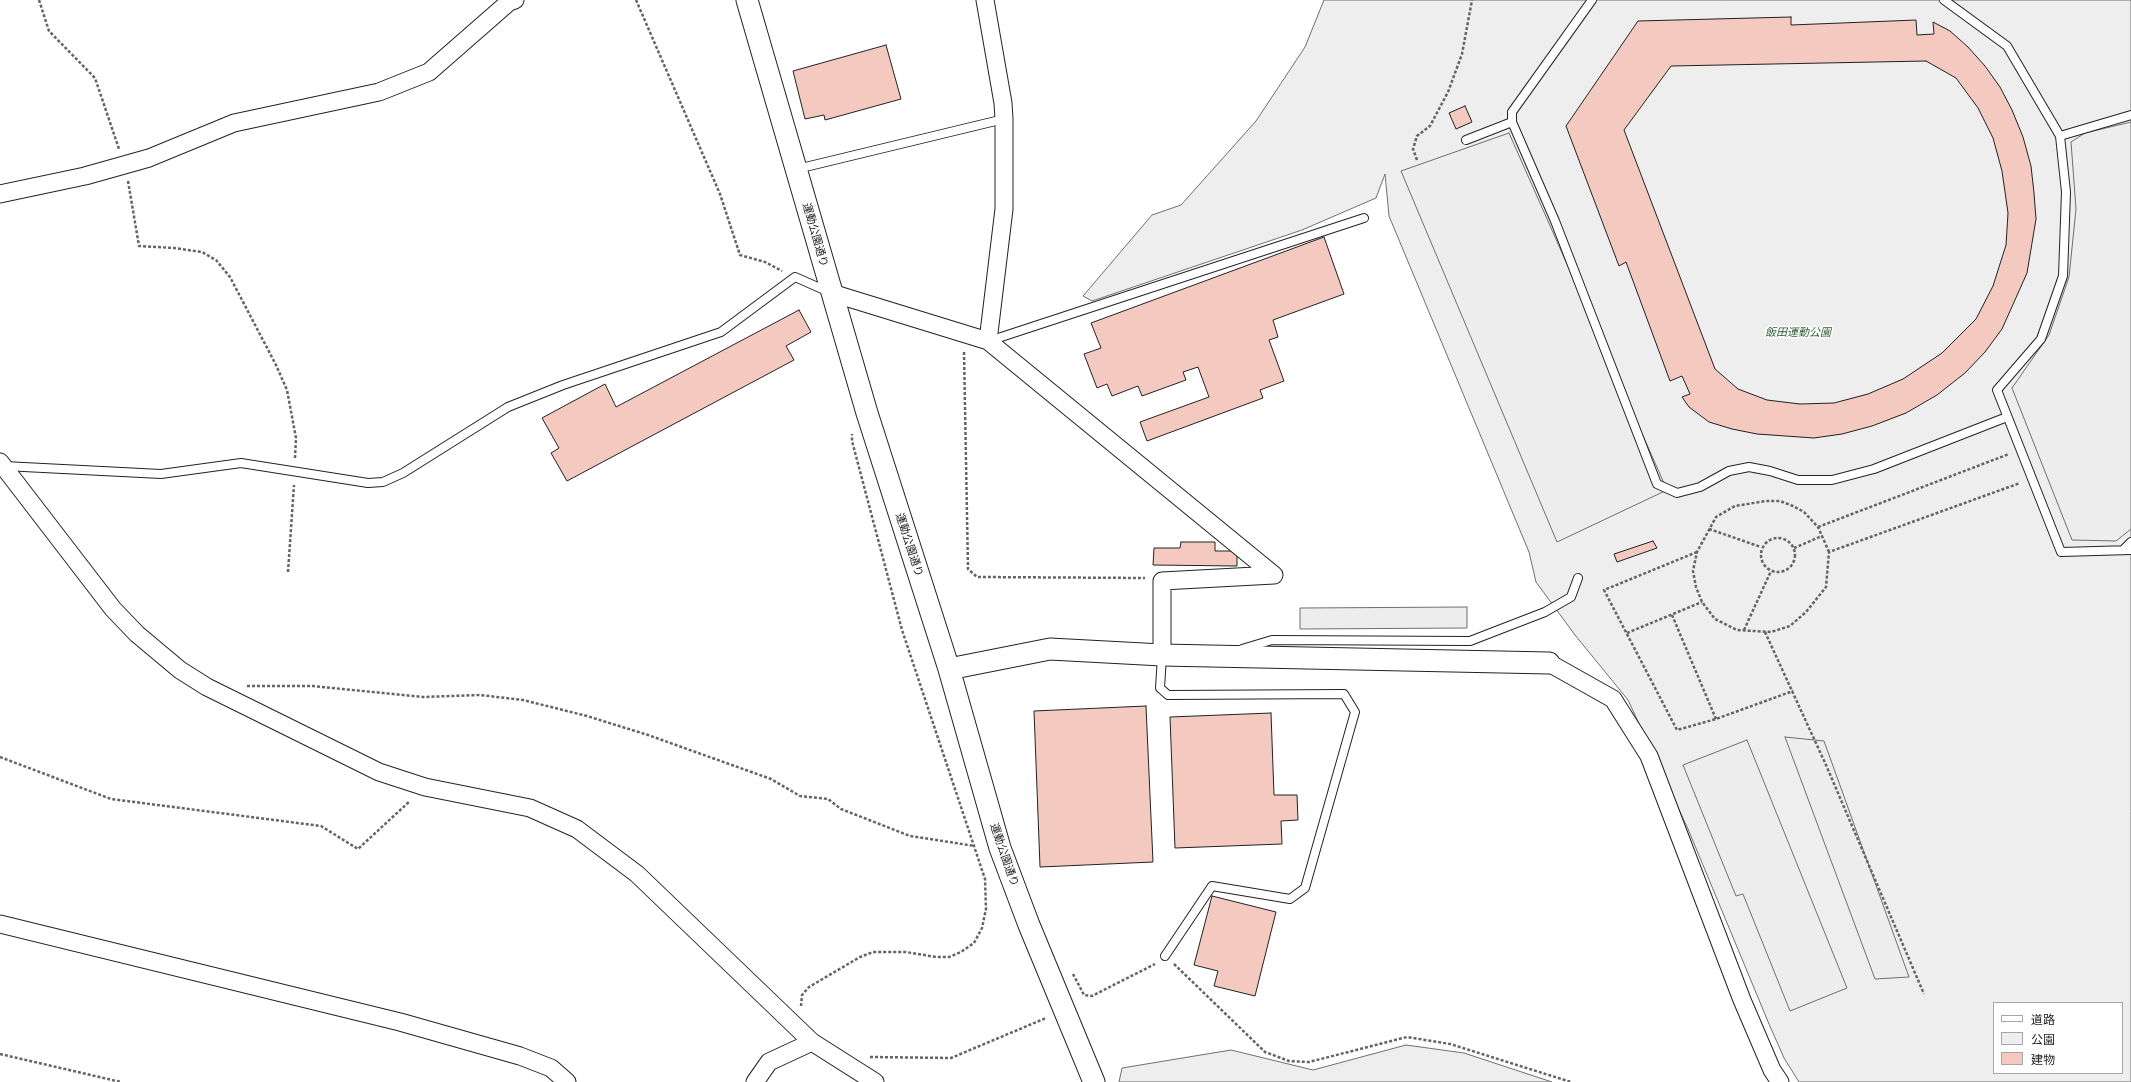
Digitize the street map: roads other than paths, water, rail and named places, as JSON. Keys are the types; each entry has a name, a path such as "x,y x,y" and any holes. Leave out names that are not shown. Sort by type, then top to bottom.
{"street":[{"path":"0,194 149,158 234,123 379,92 429,72 509,2 515,0"},
{"name":"運動公園通り","path":"747,0 867,412 948,669 1000,848 1028,925 1094,1082"},
{"path":"986,0 1003,103 1004,119 1004,209 988,341"},
{"path":"832,293 988,341 1274,575 1162,581 1162,655"},
{"path":"2,464 113,609 137,634 180,670 207,687 379,772 424,788 530,808 577,829 637,874 770,1000 812,1042 875,1082"},
{"path":"948,669 1050,649 1162,655 1549,663 1613,699 1649,756 1742,1000 1772,1070 1780,1082"},
{"path":"0,924 400,1022 490,1047 520,1056 551,1068 567,1082"},
{"path":"755,1082 769,1062 812,1042"}],"lane":[{"path":"1592,0 1512,112 1512,122 1555,222 1657,484 1676,493 1700,487 1730,470 1749,468 1770,471 1798,480 1832,480 1874,469 2007,417"},
{"path":"1944,0 2007,46 2060,136 2066,192 2063,276 2041,339 1997,390 2061,552 2128,550 2131,542"},
{"path":"2060,136 2131,115"},
{"path":"796,169 1004,119"},
{"path":"1466,140 1512,122"},
{"path":"988,341 1364,218"},
{"path":"2,464 161,474 240,463 368,483 383,482 403,473 508,407 563,385 721,332 795,277 832,293"},
{"path":"1216,656 1272,640 1470,641 1545,612 1571,598 1578,578"},
{"path":"1162,655 1160,688 1168,695 1344,694 1355,712 1305,888 1290,899 1212,886 1165,956"}],"park label":[{"name":"飯田運動公園","path":"1798,333"}]}
